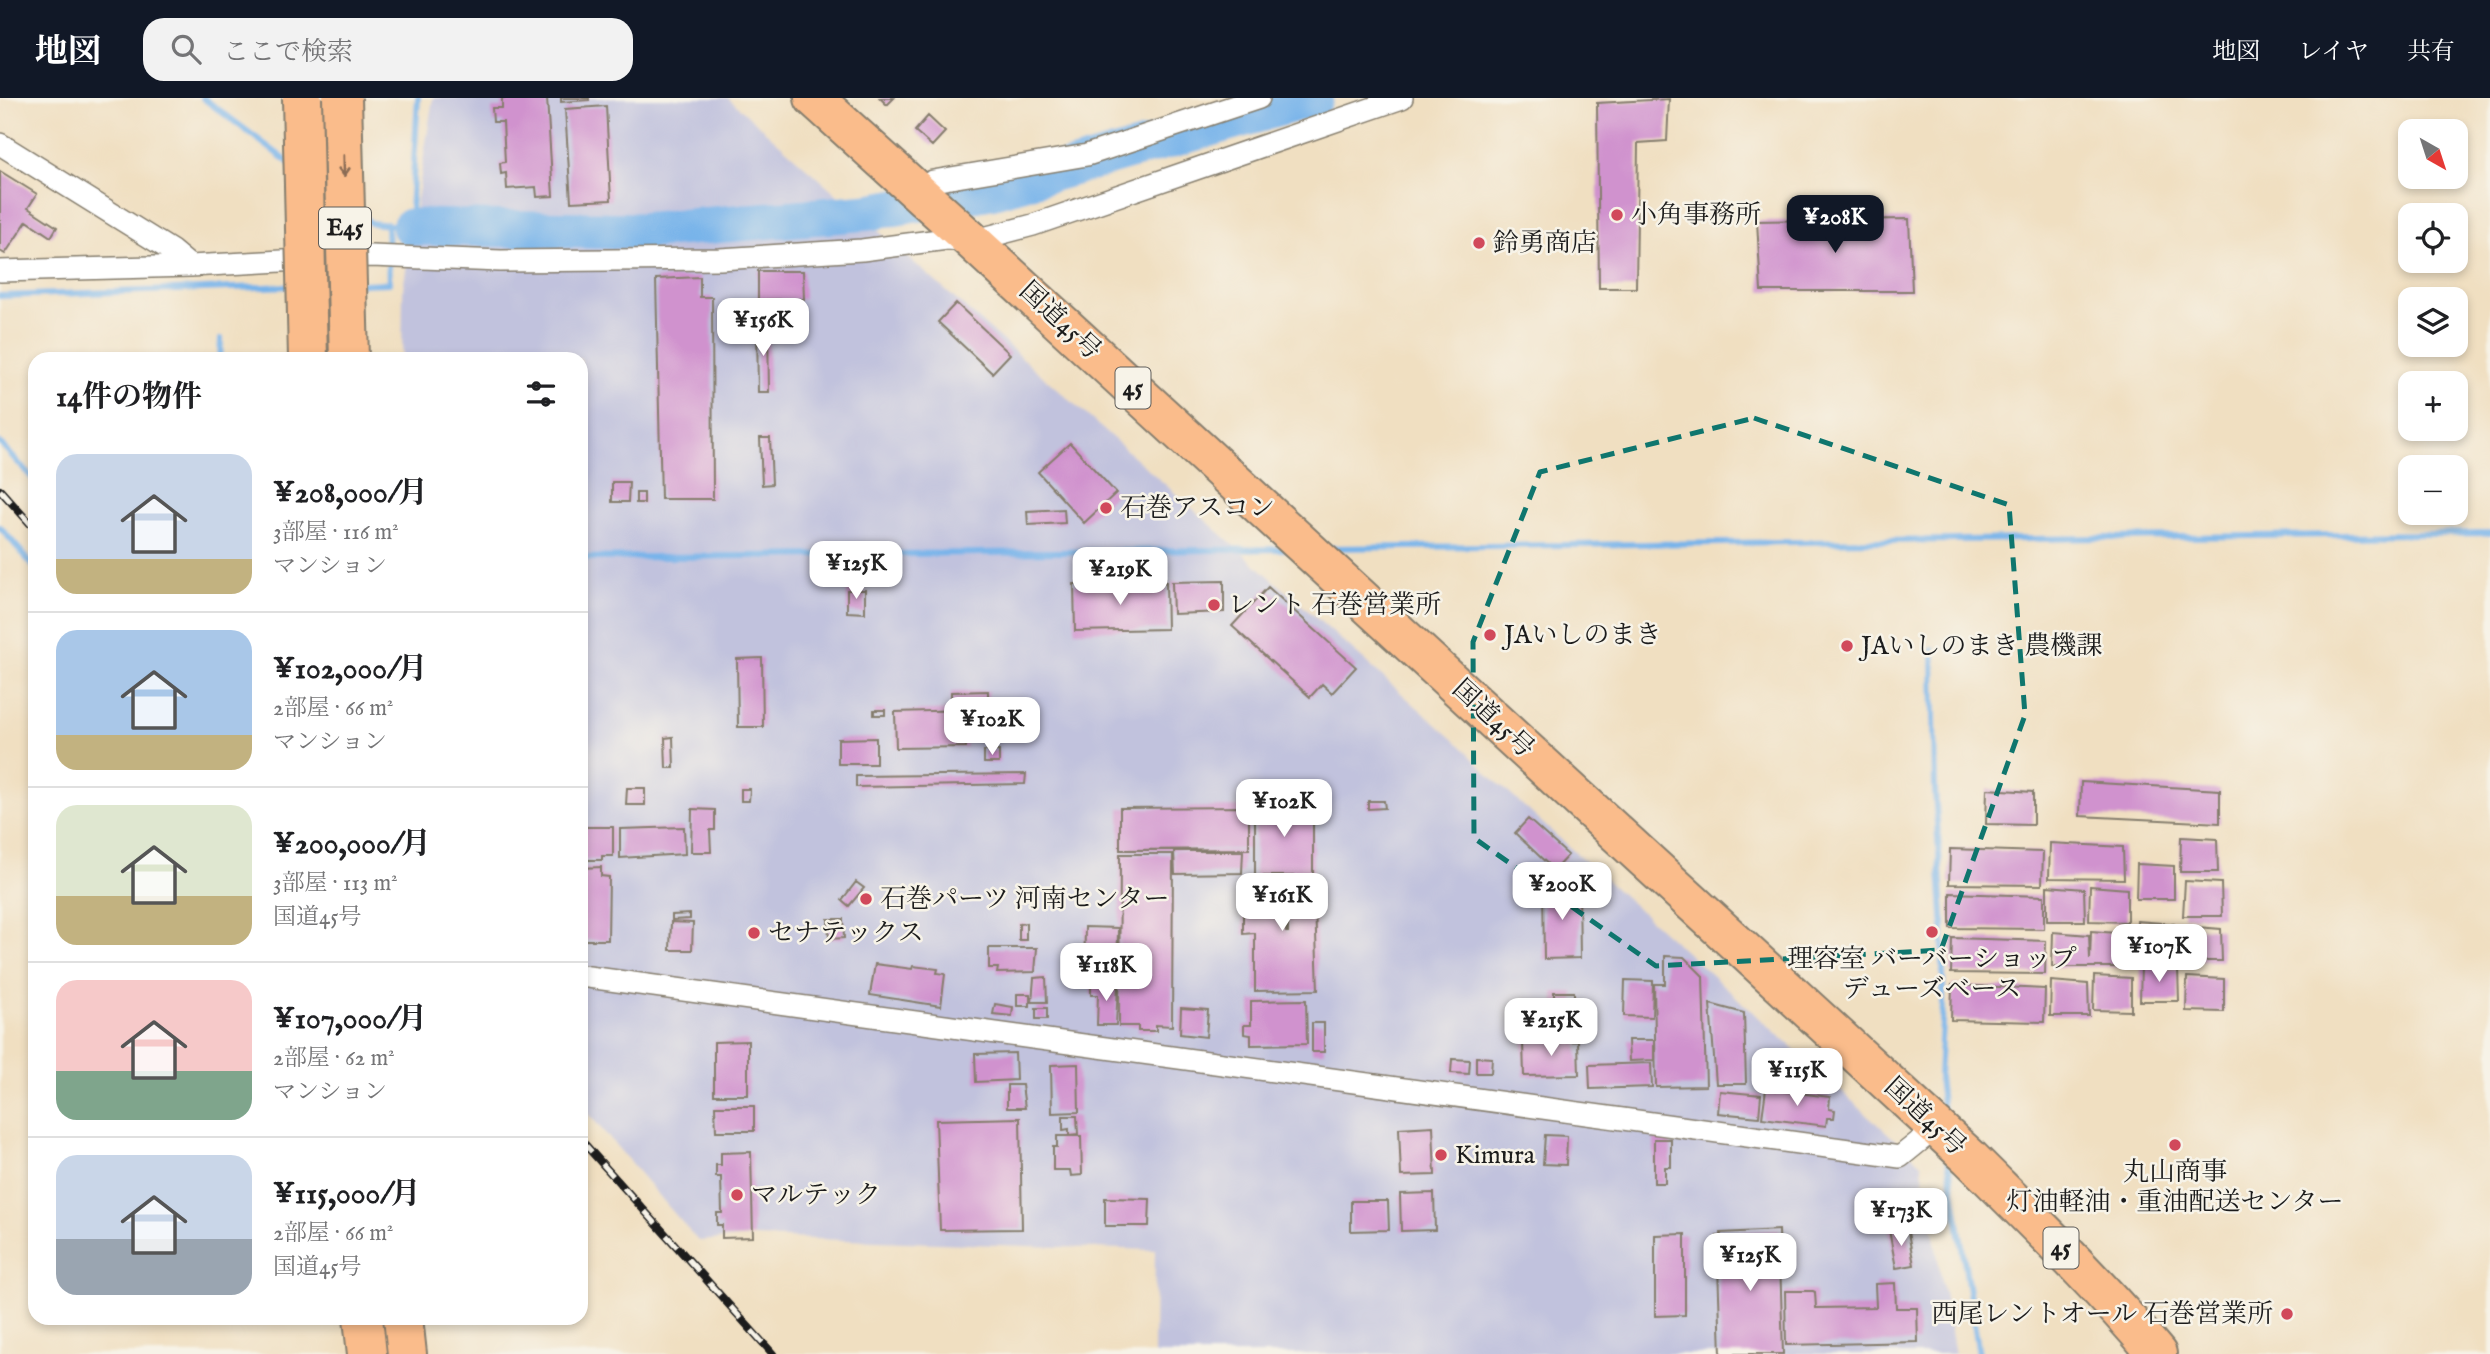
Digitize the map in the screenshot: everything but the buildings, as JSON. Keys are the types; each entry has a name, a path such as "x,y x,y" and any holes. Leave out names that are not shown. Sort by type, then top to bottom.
{"highway":[{"name":"E45","path":"302,98 308,352"},
{"name":"E45","path":"342,98 349,352"},
{"name":"国道45号","path":"814,98 972,240 1944,1134 2062,1249 2157,1354"},
{"path":"364,1325 367,1354"},
{"path":"404,1325 407,1354"}],"street":[{"path":"915,189 933,181 1087,155 1259,98"},
{"path":"0,271 190,266 374,256 500,261 720,259 862,250 947,239 972,240 1033,225 1402,98"},
{"path":"0,144 172,251 190,266"},
{"path":"588,977 1900,1157 1944,1134"}],"highlighted area":[{"path":"1754,418 2009,505 2025,715 1941,950 1656,966 1474,838 1473,642 1540,472"}],"shaded area":[{"path":"433,98 728,98 1461,746 1490,776 1921,1163 1955,1354 1154,1354 1155,1250 753,1237 698,1241 588,1113 588,352 402,352 403,289"}],"waterway":[{"path":"203,98 291,164"},
{"path":"359,214 371,223 410,227 418,98"},
{"path":"410,227 641,231 869,212 991,191 1315,98"},
{"path":"359,284 389,283 387,224"},
{"path":"0,296 293,286"},
{"path":"220,352 221,339"},
{"path":"0,443 28,473"},
{"path":"0,527 28,560"},
{"path":"1327,548 2490,533"},
{"path":"588,558 1284,549"},
{"path":"1933,649 1935,790 1943,916 1943,1004 1939,1077 1943,1113"},
{"path":"1948,1159 1979,1354"}],"railway":[{"path":"0,490 28,521"},
{"path":"588,1148 773,1354"}],"place":[{"name":"小角事務所","path":"1617,215"},
{"name":"鈴勇商店","path":"1479,243"},
{"name":"石巻アスコン","path":"1106,508"},
{"name":"レント 石巻営業所","path":"1214,605"},
{"name":"JAいしのまき","path":"1490,635"},
{"name":"JAいしのまき 農機課","path":"1847,646"},
{"name":"石巻パーツ 河南センター","path":"866,899"},
{"name":"理容室 バーバーショップ デューズベース","path":"1932,932"},
{"name":"セナテックス","path":"754,933"},
{"name":"丸山商事 灯油軽油・重油配送センター","path":"2175,1145"},
{"name":"Kimura","path":"1441,1155"},
{"name":"マルテック","path":"737,1195"},
{"name":"西尾レントオール 石巻営業所","path":"2287,1314"}]}
